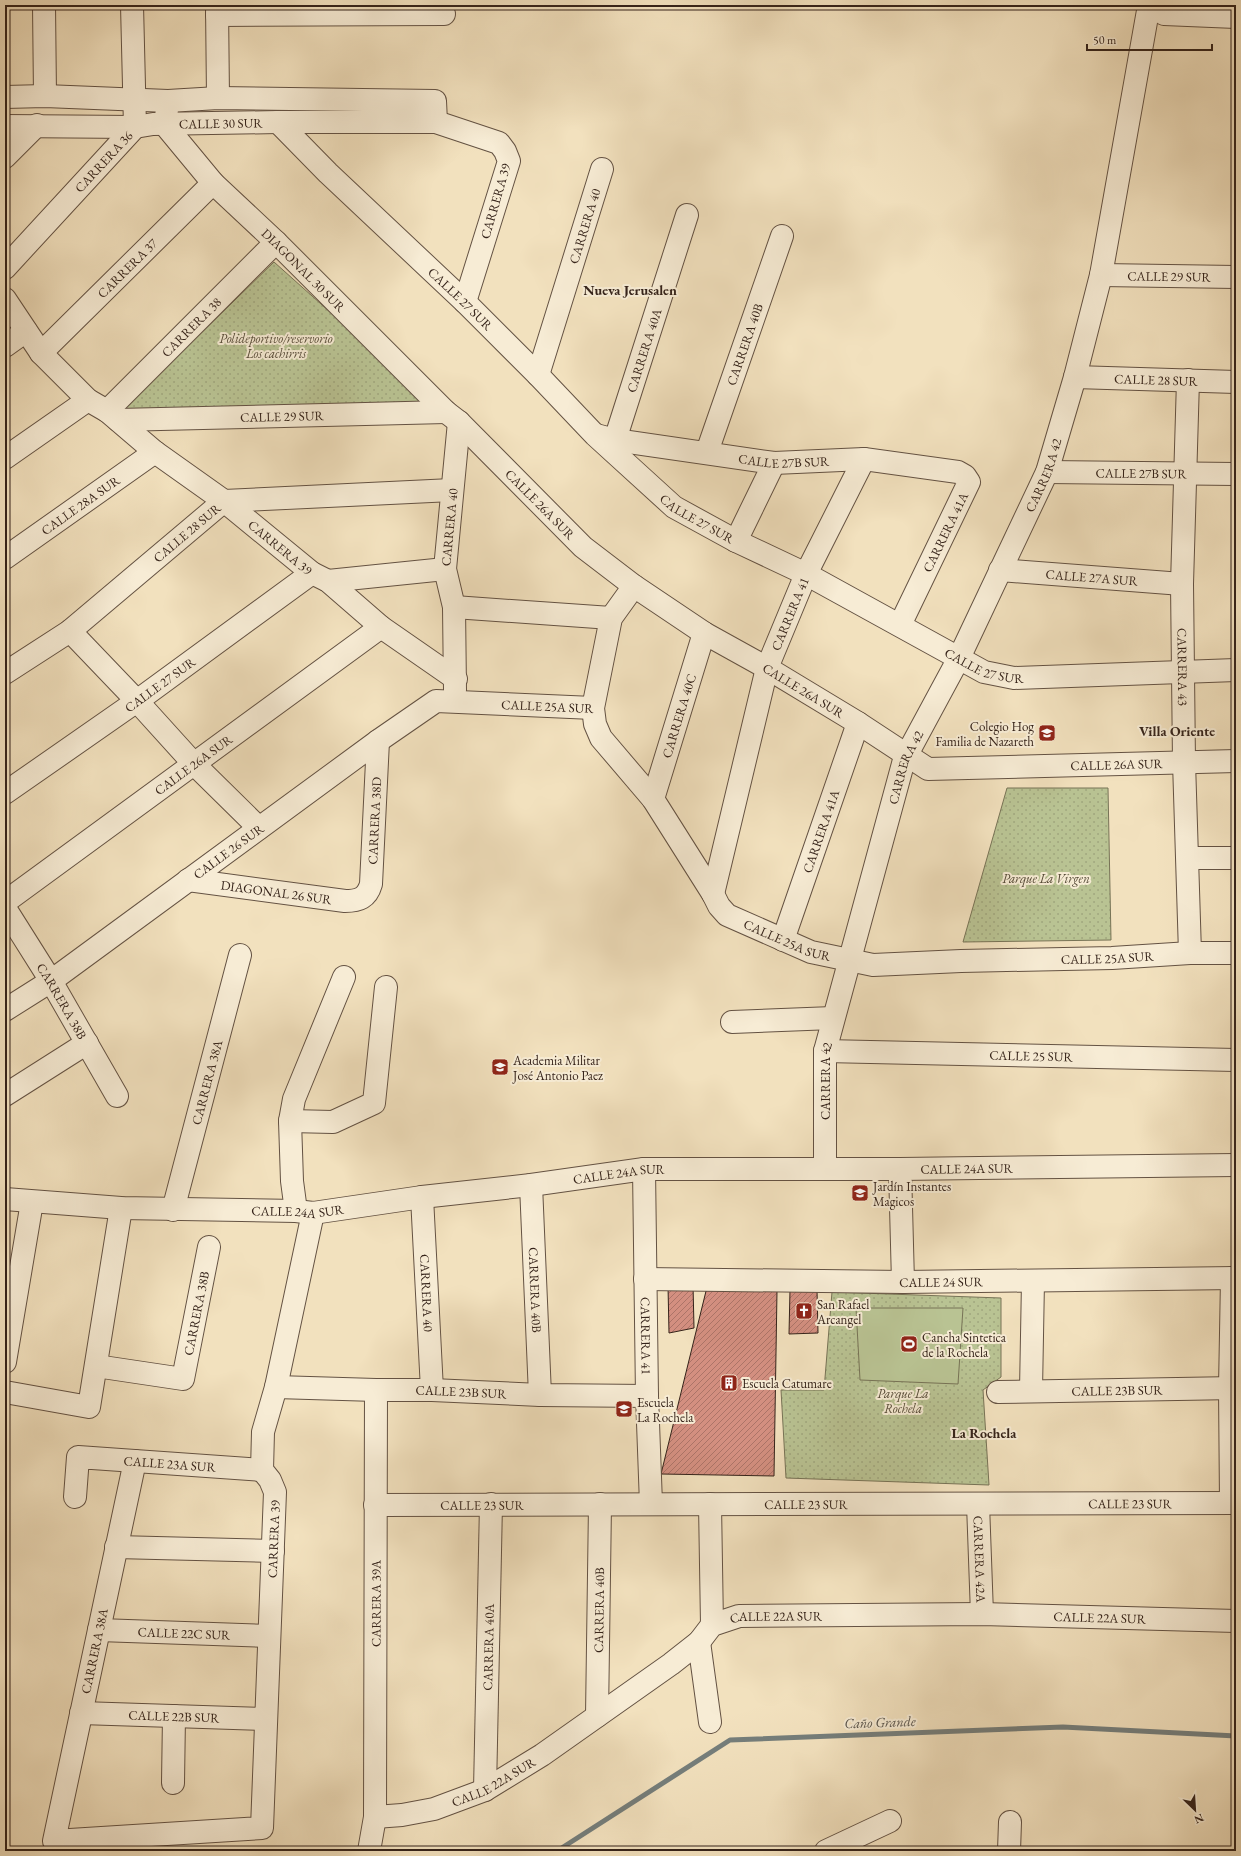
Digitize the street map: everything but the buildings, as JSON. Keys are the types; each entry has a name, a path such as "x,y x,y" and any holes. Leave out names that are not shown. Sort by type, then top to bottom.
{"street":[{"path":"44,5 45,96"},
{"name":"CARRERA 36","path":"5,268 135,127 132,5"},
{"path":"218,98 217,10 444,14"},
{"path":"1156,10 1236,17"},
{"name":"CARRERA 42","path":"825,1169 825,1051 904,760 959,658 1046,472 1075,377 1101,275 1156,10"},
{"name":"CALLE 30 SUR","path":"5,97 45,96 168,101 218,98 436,112"},
{"path":"165,124 168,101"},
{"name":"CALLE 30 SUR","path":"5,126 37,125 135,127 165,124 278,122 436,112"},
{"name":"CARRERA 39","path":"436,112 498,143 505,151 509,161 464,302"},
{"name":"CALLE 27 SUR","path":"278,122 328,173 605,438 674,507 736,541 806,574 900,624 984,672 1014,678 1236,670"},
{"name":"DIAGONAL 30 SUR","path":"165,124 213,183 276,242 453,417"},
{"path":"5,157 37,125"},
{"name":"CARRERA 40","path":"538,375 602,169"},
{"name":"CARRERA 37","path":"41,353 213,183"},
{"name":"CARRERA 40A","path":"605,438 687,215"},
{"name":"CARRERA 40B","path":"707,452 782,236"},
{"name":"CARRERA 38","path":"112,416 276,242"},
{"name":"CALLE 29 SUR","path":"1101,275 1236,278"},
{"name":"CARRERA 39","path":"5,299 41,353 88,400 112,416 155,452 224,501 382,627 456,679"},
{"path":"5,346 26,331"},
{"name":"CALLE 28 SUR","path":"1075,377 1236,382"},
{"name":"CARRERA 43","path":"1188,380 1182,584 1184,762 1190,953"},
{"path":"5,458 88,400"},
{"name":"CALLE 29 SUR","path":"112,416 453,417"},
{"name":"CARRERA 40","path":"453,417 452,490 445,569 454,607 456,679 454,703"},
{"name":"CALLE 26A SUR","path":"453,417 583,547 634,586 704,633 767,668 858,723 928,769 1236,760"},
{"name":"CALLE 27B SUR","path":"605,438 774,462 864,460 958,472 965,476 969,482"},
{"name":"CALLE 28A SUR","path":"5,558 155,452"},
{"name":"CARRERA 41","path":"713,894 767,668 806,574 864,460"},
{"path":"736,541 774,462"},
{"name":"CALLE 27B SUR","path":"1046,472 1236,474"},
{"name":"CARRERA 41A","path":"900,624 969,482"},
{"name":"CALLE 28 SUR","path":"5,672 70,631 224,501 452,490"},
{"path":"320,577 445,569"},
{"name":"CALLE 27A SUR","path":"1000,570 1182,584"},
{"name":"CALLE 27 SUR","path":"5,793 137,701 320,577"},
{"path":"593,708 611,618 634,586"},
{"path":"454,607 611,618"},
{"name":"CALLE 26A SUR","path":"5,902 382,627"},
{"path":"70,631 137,701 194,764 259,828"},
{"name":"CARRERA 40C","path":"653,799 704,633"},
{"name":"CALLE 26 SUR","path":"5,1010 51,981 378,741 436,702 454,703"},
{"name":"CALLE 25A SUR","path":"454,703 593,708 595,724 601,738 653,799 719,906 727,915 811,952 873,965 961,960 1112,958 1190,953 1236,953"},
{"name":"CARRERA 41A","path":"783,940 858,723"},
{"name":"CARRERA 38D","path":"364,897 369,892 371,884 378,741"},
{"path":"1188,858 1236,858"},
{"name":"DIAGONAL 26 SUR","path":"188,880 345,901 357,901 364,897"},
{"name":"CARRERA 38B","path":"5,908 51,981 117,1096"},
{"name":"CARRERA 38A","path":"173,1210 240,955"},
{"path":"262,1470 263,1432 276,1387 305,1212 292,1180 290,1122 294,1100 344,977"},
{"path":"290,1122 333,1122 374,1102 386,986"},
{"path":"732,1022 834,1018"},
{"path":"5,1095 86,1043"},
{"name":"CALLE 25 SUR","path":"825,1051 1236,1060"},
{"name":"CALLE 24A SUR","path":"5,1199 121,1208 305,1212 530,1185 644,1169 900,1169 1236,1165"},
{"name":"CARRERA 41","path":"644,1169 647,1396 651,1504"},
{"path":"900,1169 903,1282"},
{"name":"CARRERA 40B","path":"530,1185 540,1395"},
{"name":"CARRERA 40","path":"422,1197 432,1390"},
{"path":"5,1362 32,1202"},
{"path":"5,1392 89,1407 121,1208"},
{"name":"CARRERA 38B","path":"96,1366 183,1379 209,1247"},
{"path":"1233,1503 1234,1278"},
{"name":"CALLE 24 SUR","path":"645,1279 903,1282 1234,1278"},
{"path":"1031,1390 1033,1281"},
{"name":"CALLE 23B SUR","path":"276,1387 432,1390 540,1395 647,1396"},
{"name":"CALLE 23B SUR","path":"998,1392 1031,1390 1233,1388"},
{"name":"CARRERA 39A","path":"369,1851 375,1817 376,1390"},
{"name":"CALLE 23A SUR","path":"75,1497 78,1457 262,1470"},
{"name":"CARRERA 38A","path":"135,1461 54,1841 262,1828"},
{"name":"CARRERA 39","path":"262,1470 270,1480 275,1492 262,1828"},
{"name":"CALLE 23 SUR","path":"376,1505 1233,1503"},
{"name":"CARRERA 40A","path":"485,1790 491,1504"},
{"name":"CARRERA 40B","path":"597,1716 600,1504"},
{"path":"710,1504 712,1625"},
{"name":"CARRERA 42A","path":"978,1504 982,1614"},
{"path":"116,1547 273,1551"},
{"name":"CALLE 22A SUR","path":"375,1817 402,1815 434,1809 485,1790 542,1755 671,1664 699,1642 712,1625 739,1616 982,1614 1236,1621"},
{"name":"CALLE 22C SUR","path":"98,1630 269,1636"},
{"path":"699,1642 710,1722"},
{"name":"CALLE 22B SUR","path":"81,1713 266,1720"},
{"path":"173,1783 174,1716"},
{"path":"826,1851 890,1821"},
{"path":"1009,1851 1010,1822"}],"green space":[{"name":"Polideportivo/reservorio Los cachirris","path":"274,262 434,405 121,411"},
{"name":"Parque La Virgen","path":"1007,788 1108,788 1111,940 963,942"},
{"name":"Parque La Rochela","path":"832,1292 1001,1298 1001,1377 983,1390 989,1485 786,1478 781,1390 824,1390"},
{"name":"Cancha Sintetica de la Rochela","path":"856,1308 963,1308 958,1384 860,1380"}],"waterway":[{"name":"Caño Grande","path":"557,1851 730,1740 1063,1727 1236,1736"}],"place":[{"name":"Colegio Hog Familia de Nazareth","path":"1047,733"},
{"name":"Academia Militar José Antonio Paez","path":"500,1067"},
{"name":"Jardín Instantes Magicos","path":"860,1193"},
{"name":"San Rafael Arcangel","path":"804,1311"},
{"name":"Cancha Sintetica de la Rochela","path":"909,1344"},
{"name":"Escuela Catumare","path":"729,1383"},
{"name":"Escuela La Rochela","path":"624,1409"}],"district":[{"name":"Nueva Jerusalen","path":"630,290"},
{"name":"Villa Oriente","path":"1177,731"},
{"name":"La Rochela","path":"984,1433"}]}
